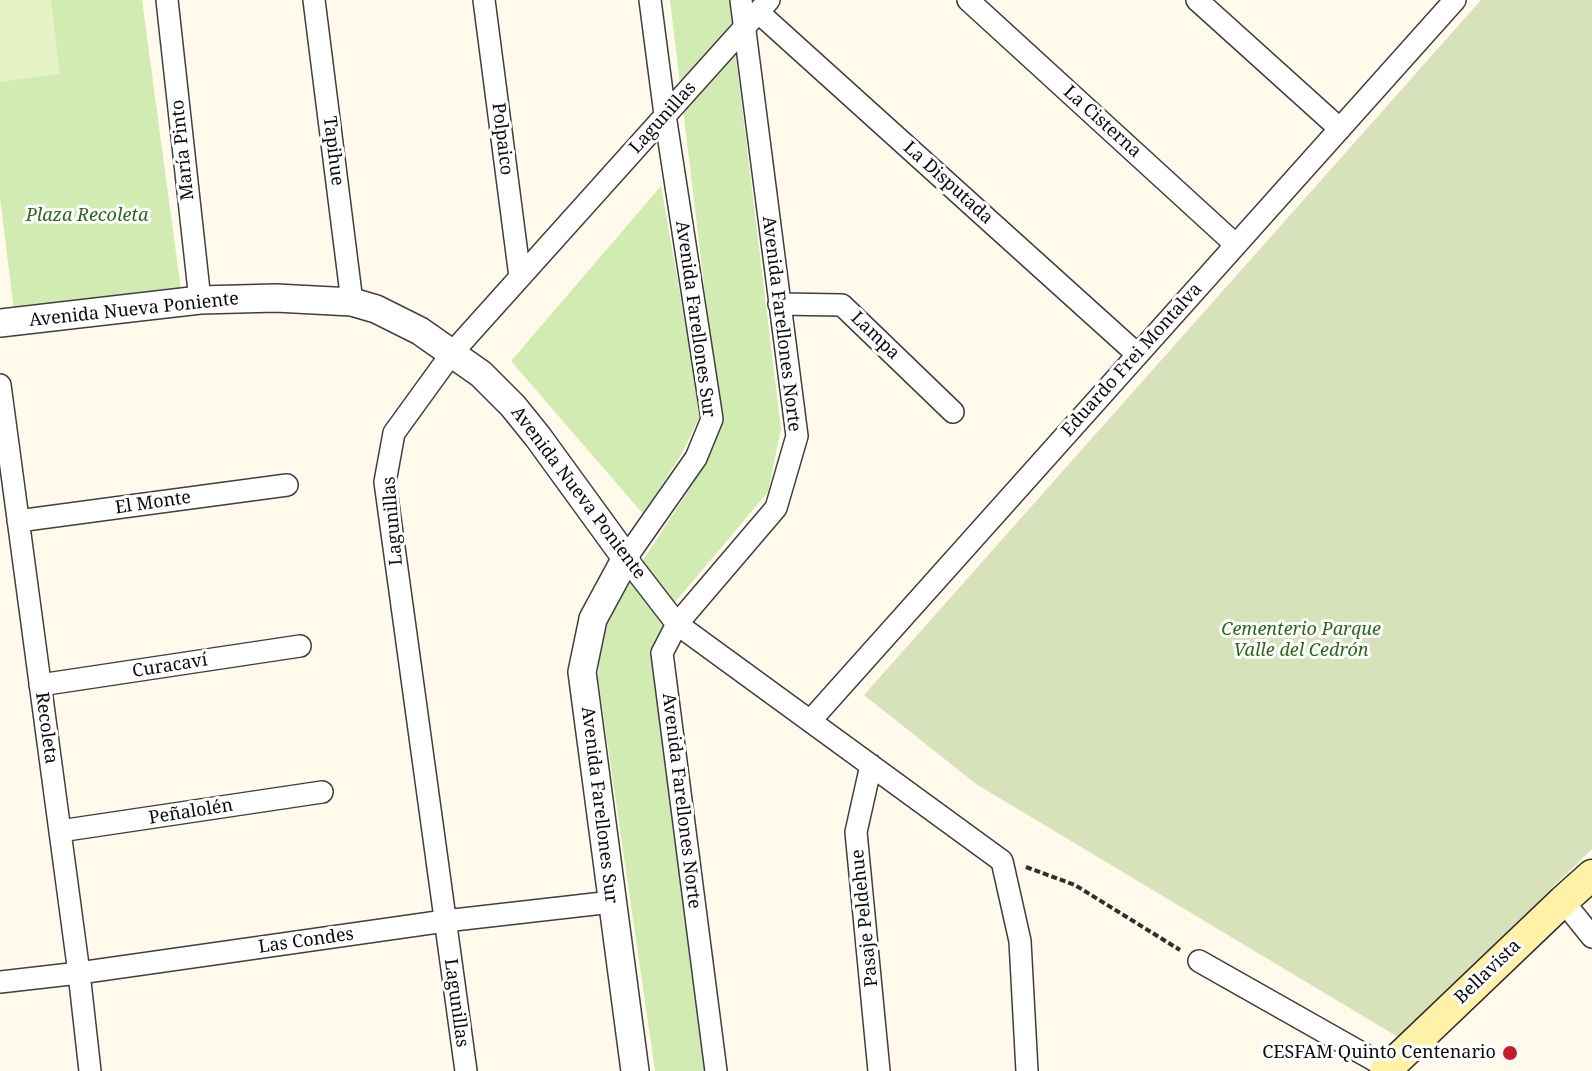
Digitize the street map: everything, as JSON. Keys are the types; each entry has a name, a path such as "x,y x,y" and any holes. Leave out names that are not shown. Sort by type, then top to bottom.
{"main road":[{"name":"Bellavista","path":"1387,1069 1592,875"}],"street":[{"name":"María Pinto","path":"167,0 200,300"},
{"name":"Tapihue","path":"314,0 352,302"},
{"name":"Polpaico","path":"484,0 520,278"},
{"name":"Avenida Farellones Sur","path":"635,1071 582,672 593,619 626,558 696,458 712,419 665,116 650,0"},
{"name":"La Cisterna","path":"968,0 1236,245"},
{"path":"1197,0 1340,129"},
{"name":"Eduardo Frei Montalva","path":"811,720 1340,129 1445,3"},
{"name":"Lagunillas","path":"466,1071 385,482 394,433 452,353 665,116 753,10"},
{"name":"Avenida Farellones Norte","path":"716,1071 662,654 677,624 776,508 797,436 779,304 753,10"},
{"name":"La Disputada","path":"753,10 1137,354"},
{"name":"Avenida Nueva Poniente","path":"0,323 200,300 298,298 352,302 376,309 420,331 481,374 513,406 538,436 677,624 1002,861"},
{"name":"Lampa","path":"779,304 842,305 953,412"},
{"name":"Recoleta","path":"0,385 79,973 90,1071"},
{"name":"El Monte","path":"18,522 287,485"},
{"name":"Curacaví","path":"40,685 300,646"},
{"name":"Pasaje Peldehue","path":"871,765 856,832 879,1071"},
{"name":"Peñalolén","path":"60,831 322,792"},
{"path":"1002,861 1020,941 1027,1071"},
{"path":"1563,901 1592,937"},
{"name":"Las Condes","path":"0,982 79,973 445,921 612,902"},
{"path":"1199,961 1387,1069"}],"path":[{"path":"1002,861 1039,871 1075,885 1199,961"}],"green space":[{"name":"Plaza Recoleta","path":"0,0 142,0 181,290 14,312 0,197"},
{"path":"0,0 51,0 60,74 0,82"},
{"path":"670,0 729,0 781,429 768,492 671,607 655,652 709,1071 655,1071 598,678 601,625 705,465 720,418"},
{"name":"Cementerio Parque Valle del Cedrón","path":"1481,0 1592,0 1592,849 1398,1037 976,784 864,695"},
{"path":"661,186 701,414 681,455 643,514 511,361"}],"place":[{"name":"CESFAM Quinto Centenario","path":"1510,1053"}]}
